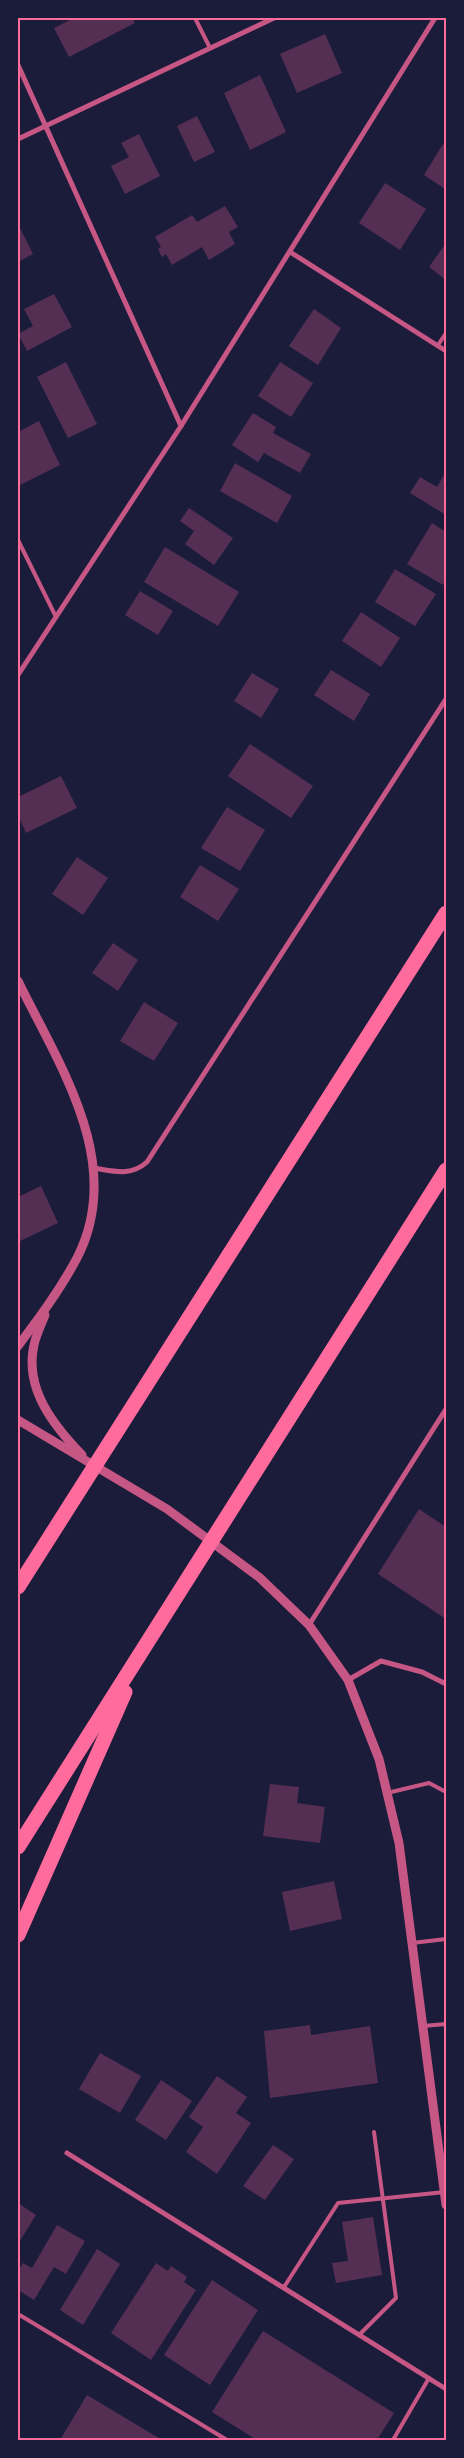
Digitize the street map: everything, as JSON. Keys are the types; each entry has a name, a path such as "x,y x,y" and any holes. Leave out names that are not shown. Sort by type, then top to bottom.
{"highway":[{"path":"18,1586 446,913"},
{"path":"18,1847 446,1170"},
{"path":"18,1935 144,1650"}],"street":[{"path":"18,139 274,18"},
{"path":"18,675 181,426 435,18"},
{"path":"18,65 181,426"},
{"path":"290,252 446,351"},
{"path":"93,1168 120,1172 138,1170 147,1162 446,699"},
{"path":"18,981 79,1108 90,1141 94,1197 90,1223 77,1257 48,1305 18,1346"},
{"path":"48,1305 34,1346 33,1376 44,1408 58,1430 91,1464"},
{"path":"309,1625 446,1409"},
{"path":"18,1420 166,1509 259,1577 309,1625 348,1680 378,1759 399,1842 446,2205"},
{"path":"348,1680 381,1661 422,1672 446,1684"},
{"path":"68,2153 446,2389"}],"lane":[{"path":"196,18 210,48"},
{"path":"438,346 446,333"},
{"path":"18,540 56,617"},
{"path":"387,1794 429,1783 446,1792"},
{"path":"412,1943 446,1938"},
{"path":"423,2026 446,2024"},
{"path":"359,2334 396,2298 374,2132"},
{"path":"284,2287 338,2203 445,2192"},
{"path":"18,2314 227,2440"},
{"path":"393,2440 429,2378"}],"building":[{"path":"74,18 132,18 135,23 69,57 54,28"},
{"path":"325,34 342,73 297,93 280,54"},
{"path":"260,75 286,132 250,150 224,93"},
{"path":"197,116 215,152 194,162 177,126"},
{"path":"139,134 160,176 125,194 111,166 129,157 121,143"},
{"path":"443,144 446,147 445,189 424,175"},
{"path":"385,183 426,209 400,250 359,223"},
{"path":"225,206 238,227 229,232 235,244 209,260 202,247 172,265 166,254 162,257 158,249 161,247 155,237 192,215 197,222"},
{"path":"18,224 33,254 18,262"},
{"path":"446,243 446,280 429,267"},
{"path":"54,294 72,327 27,351 18,334 33,326 24,309"},
{"path":"314,309 341,328 318,365 289,346"},
{"path":"66,362 97,424 68,438 37,377"},
{"path":"280,362 313,383 291,417 258,396"},
{"path":"253,413 276,427 273,433 311,454 300,473 264,453 258,462 232,445"},
{"path":"39,421 60,465 18,486 18,432"},
{"path":"235,463 292,496 277,523 220,491"},
{"path":"446,471 446,515 410,493 420,477 437,487"},
{"path":"189,508 233,538 214,565 185,544 194,531 180,521"},
{"path":"432,523 446,532 446,579 443,585 407,564"},
{"path":"165,547 239,592 218,626 144,582"},
{"path":"395,569 436,594 415,626 375,602"},
{"path":"140,591 173,611 158,635 125,615"},
{"path":"361,612 400,638 381,667 342,641"},
{"path":"331,670 370,694 354,721 314,695"},
{"path":"252,673 279,689 261,718 234,701"},
{"path":"250,744 313,786 291,818 228,776"},
{"path":"61,776 77,808 26,833 18,815 18,797"},
{"path":"227,807 265,830 240,871 201,848"},
{"path":"77,857 108,878 83,915 52,894"},
{"path":"200,865 239,889 218,921 180,897"},
{"path":"113,943 138,960 118,991 92,973"},
{"path":"144,1002 178,1023 154,1061 120,1041"},
{"path":"41,1186 58,1223 18,1242 18,1197"},
{"path":"419,1509 446,1527 446,1619 378,1574"},
{"path":"270,1784 299,1787 297,1803 325,1807 320,1843 263,1836"},
{"path":"334,1881 342,1919 290,1931 282,1892"},
{"path":"310,2025 311,2035 370,2026 378,2083 270,2098 264,2031"},
{"path":"100,2053 141,2076 120,2113 79,2089"},
{"path":"217,2076 247,2097 236,2113 251,2123 217,2174 186,2152 203,2127 189,2117"},
{"path":"161,2080 192,2101 166,2140 135,2120"},
{"path":"273,2145 294,2159 265,2200 243,2186"},
{"path":"18,2203 36,2215 18,2244"},
{"path":"373,2217 382,2275 336,2283 332,2263 348,2261 342,2222"},
{"path":"57,2225 85,2241 66,2274 54,2267 34,2300 18,2290 18,2271 23,2263 32,2268"},
{"path":"97,2249 120,2264 83,2325 60,2310"},
{"path":"156,2263 168,2271 171,2266 187,2277 184,2282 196,2290 151,2360 111,2333"},
{"path":"212,2280 258,2310 210,2385 164,2355"},
{"path":"263,2331 394,2413 377,2440 257,2440 212,2412"},
{"path":"87,2395 162,2440 60,2440"}]}
